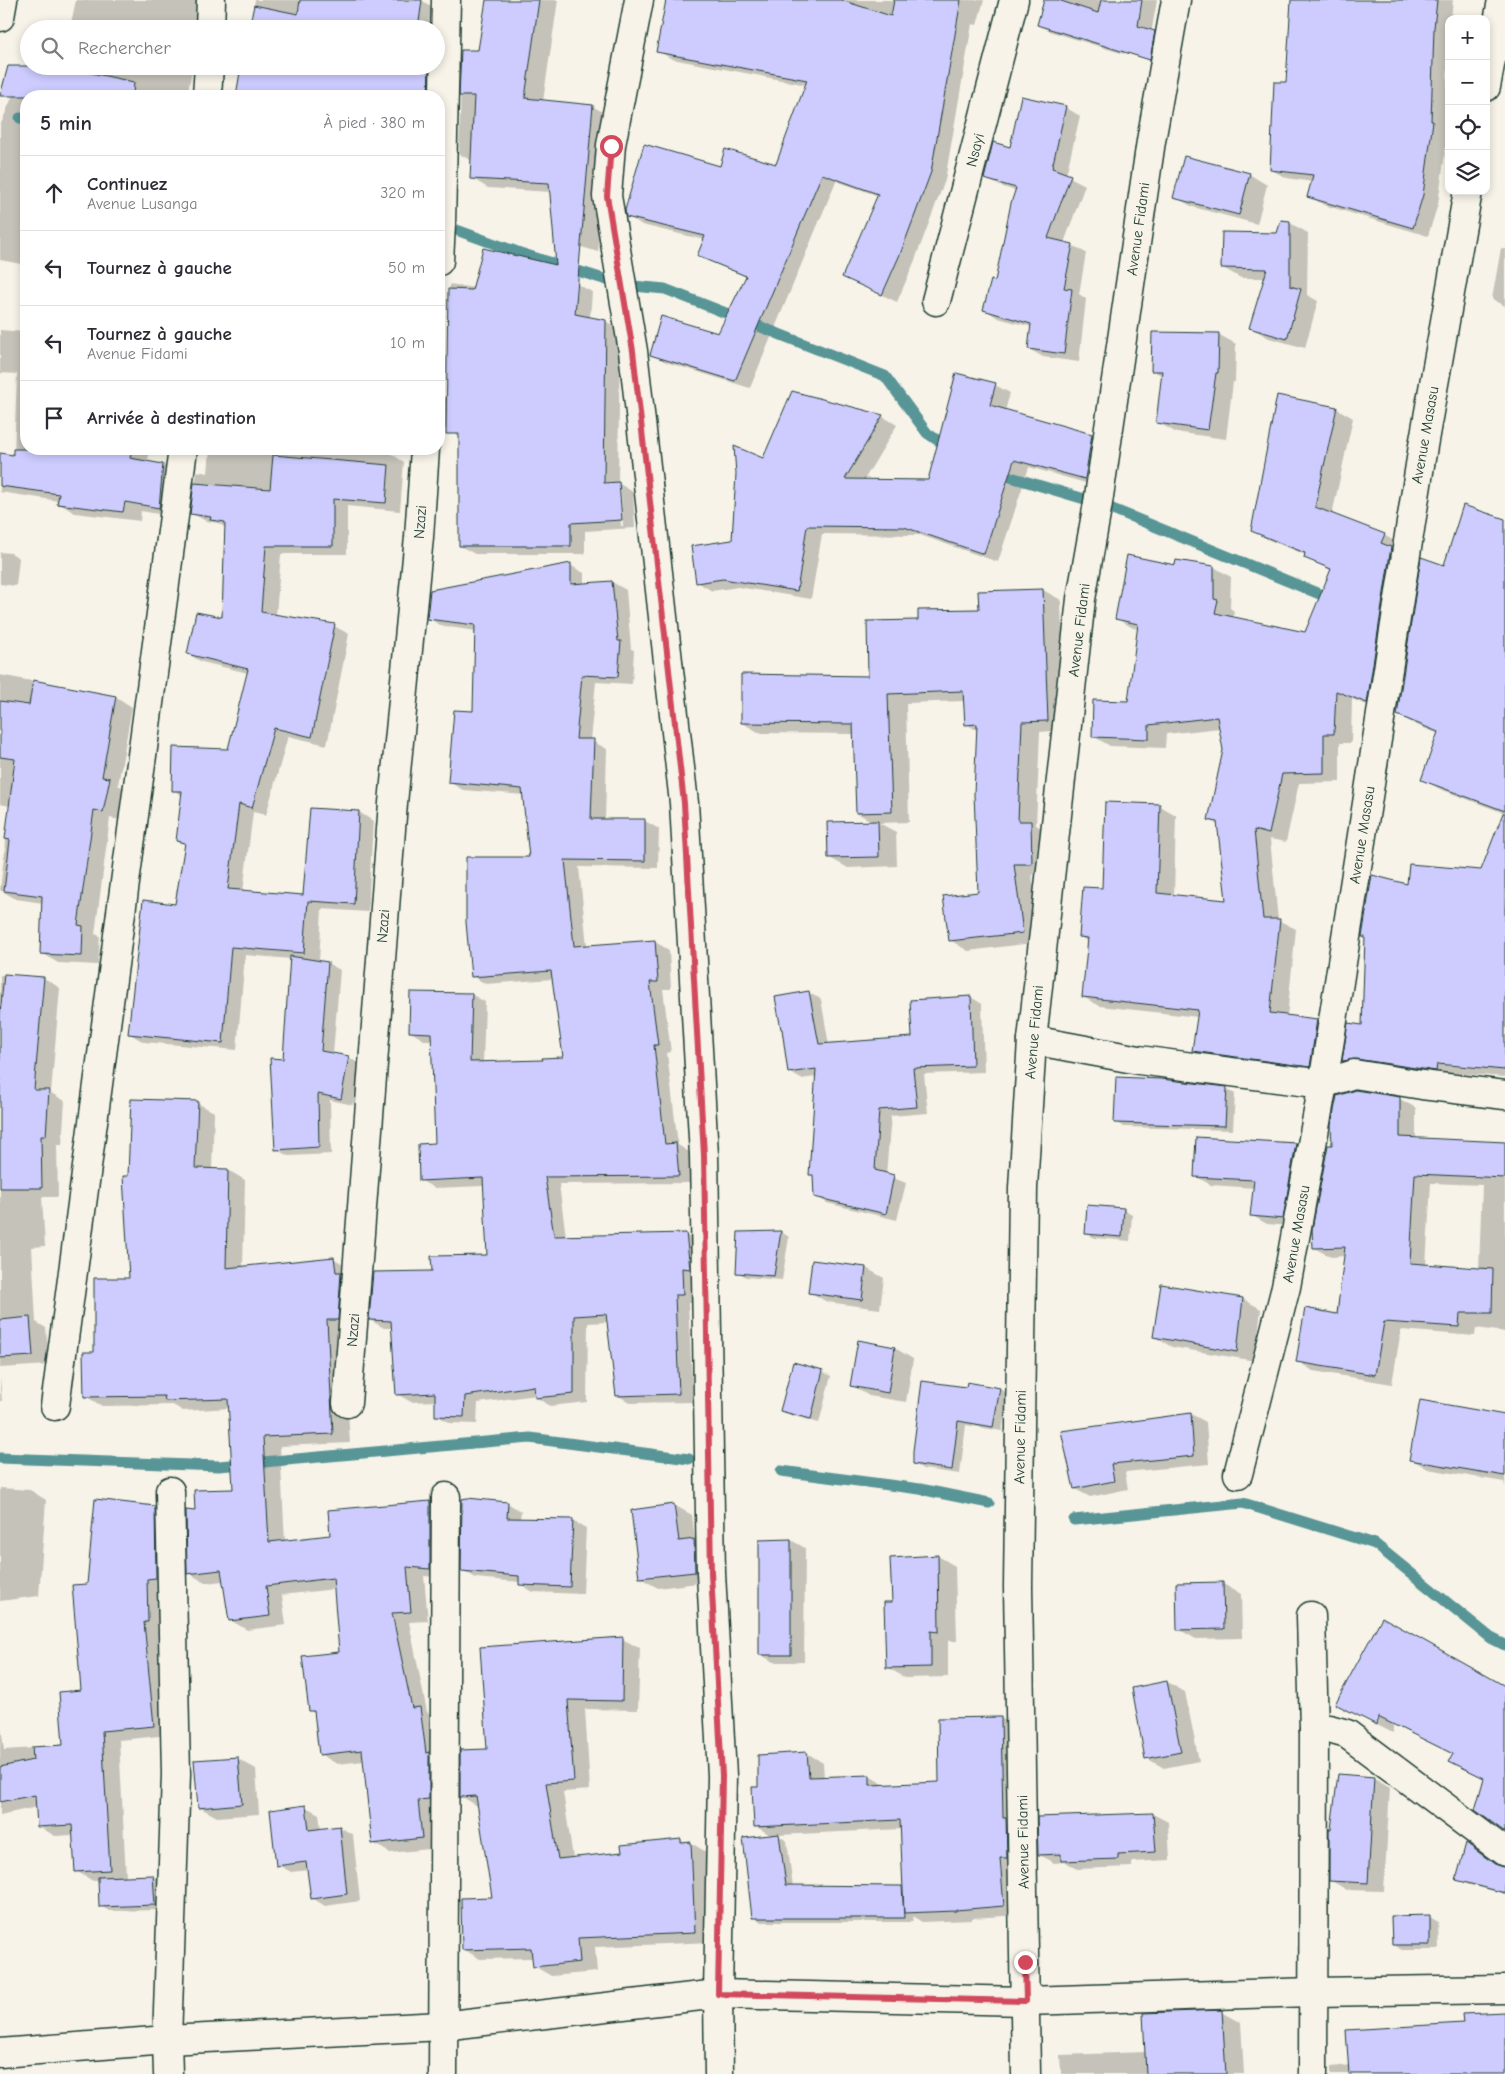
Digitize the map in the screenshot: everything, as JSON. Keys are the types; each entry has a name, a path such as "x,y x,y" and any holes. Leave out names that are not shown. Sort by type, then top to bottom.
{"street":[{"path":"0,17 3,0"},
{"path":"210,20 211,0"},
{"path":"445,45 446,0"},
{"path":"639,0 611,146 607,196 633,351 684,803 704,1155 711,1573 722,1776 718,1994 719,2074"},
{"name":"Nsayi","path":"936,301 1014,0"},
{"name":"Avenue Fidami","path":"1026,2074 1018,1587 1023,1188 1032,1040 1081,599 1098,502 1151,140 1176,0"},
{"path":"1490,65 1502,0"},
{"path":"207,90 208,75"},
{"path":"444,75 444,90"},
{"name":"Avenue Masasu","path":"1238,1474 1286,1287 1323,1084 1421,456 1467,195"},
{"path":"55,1406 182,455"},
{"name":"Nzazi","path":"347,1403 393,803 419,537 425,455"},
{"path":"1032,1040 1140,1060 1323,1084 1354,1074 1422,1085 1505,1095"},
{"path":"168,2074 166,2040 176,1774 170,1491"},
{"path":"442,2074 446,1497"},
{"path":"1311,1616 1314,1730 1313,2074"},
{"path":"1314,1730 1330,1729 1347,1734 1505,1852"},
{"path":"0,2053 166,2040 442,2026 718,1994 1026,2001 1313,1992 1505,1989"}],"building":[{"path":"300,0 422,0 419,20 251,20 254,5 298,14"},
{"path":"486,0 539,0 525,98 593,105 575,314 606,320 604,483 619,482 622,520 571,523 571,546 459,546 459,434 446,434 448,289 472,290 483,248 556,265 549,183 470,179 474,96 459,96 461,50 478,50"},
{"path":"666,0 841,0 891,16 894,0 961,0 931,172 901,252 882,295 842,277 878,194 822,174 735,381 650,355 661,316 718,333 746,276 697,256 705,236 626,217 625,210 644,144 720,166 725,149 776,164 807,80 656,52"},
{"path":"1044,0 1058,0 1098,13 1101,0 1142,0 1138,26 1155,31 1150,60 1037,25"},
{"path":"1291,0 1437,0 1434,28 1431,121 1433,121 1423,195 1413,228 1307,197 1313,175 1270,170 1274,82 1286,82"},
{"path":"8,66 20,66 20,75 101,75 134,82 133,90 20,90 20,96 0,96"},
{"path":"240,75 429,75 428,90 237,90"},
{"path":"1021,96 1066,106 1052,168 1071,175 1048,238 1073,244 1064,288 1072,289 1064,354 1028,349 1031,324 983,310 991,280 995,281 1011,203 1016,188 984,179 993,142 1010,147"},
{"path":"1184,156 1250,173 1239,215 1173,198"},
{"path":"1281,220 1290,221 1290,286 1301,289 1287,339 1249,328 1267,269 1221,268 1222,232 1277,233"},
{"path":"1152,332 1219,333 1218,373 1216,373 1208,430 1156,423 1162,371 1151,371"},
{"path":"956,373 996,383 990,405 1092,434 1085,479 1014,460 984,554 904,527 807,526 797,591 723,579 696,583 691,546 732,540 736,474 734,446 763,458 792,391 883,415 845,479 928,480"},
{"path":"1277,395 1337,407 1315,507 1385,534 1381,543 1391,547 1367,703 1336,691 1334,734 1324,734 1324,773 1282,774 1269,834 1254,830 1263,919 1280,919 1270,1013 1317,1019 1310,1067 1192,1051 1198,1010 1082,997 1088,938 1079,937 1083,887 1102,888 1105,802 1160,804 1157,893 1226,900 1217,822 1208,820 1223,750 1217,717 1149,725 1149,739 1092,737 1093,700 1128,701 1138,624 1115,619 1127,555 1175,565 1176,560 1214,566 1214,599 1218,600 1215,613 1305,632 1331,569 1304,558 1305,553 1251,531"},
{"path":"13,449 20,449 20,455 131,455 130,458 163,464 159,508 125,502 123,512 57,504 59,494 0,486 0,453 13,455"},
{"path":"273,455 389,465 386,503 333,499 333,546 266,546 261,612 335,624 312,737 274,728 252,808 239,804 228,889 303,895 310,808 359,811 354,904 308,901 304,953 231,947 223,1043 128,1034 143,900 175,904 185,843 176,841 182,791 172,791 173,747 228,749 248,669 187,654 196,612 222,617 225,522 210,520 211,517 190,514 194,483 270,489"},
{"path":"1463,505 1505,519 1505,811 1421,780 1438,732 1397,715 1421,557 1444,565"},
{"path":"571,563 571,584 612,581 618,641 621,641 618,677 582,675 576,739 594,739 591,819 645,819 645,861 565,860 574,946 655,940 658,982 650,982 658,1045 654,1045 665,1144 676,1143 679,1176 545,1177 554,1236 686,1233 690,1269 682,1268 683,1295 675,1295 679,1394 616,1396 606,1314 574,1316 574,1394 535,1398 534,1386 465,1396 464,1417 435,1416 435,1393 396,1395 391,1321 369,1320 373,1272 432,1271 431,1256 487,1255 483,1178 419,1181 418,1144 435,1143 431,1033 409,1032 410,992 472,993 470,1062 543,1060 542,1058 563,1057 551,971 471,977 466,922 466,857 529,857 522,789 448,782 454,710 473,711 475,625 427,619 430,590"},
{"path":"1043,589 1048,721 1022,722 1018,821 1031,821 1032,864 1014,864 1023,933 949,941 943,896 978,892 974,794 977,724 965,725 963,691 888,694 892,812 856,813 853,724 741,723 741,674 868,676 867,621 918,620 918,610 979,609 978,591"},
{"path":"33,680 116,696 102,777 110,778 103,812 94,810 78,925 83,926 82,956 40,954 42,896 4,891 10,840 5,839 15,759 0,757 0,701 29,705"},
{"path":"1503,813 1505,813 1505,1070 1437,1064 1436,1071 1356,1059 1342,1061 1348,1023 1362,1025 1365,937 1362,937 1372,875 1407,884 1409,864 1481,870"},
{"path":"878,821 879,857 828,858 827,822"},
{"path":"290,956 328,962 321,1051 349,1056 341,1099 318,1094 319,1147 275,1150 270,1058 283,1059"},
{"path":"4,974 44,977 34,1090 49,1090 46,1136 41,1136 42,1188 0,1188 0,1014"},
{"path":"809,991 819,1044 912,1037 910,1000 971,996 973,1066 913,1068 917,1107 879,1110 875,1170 894,1175 886,1214 814,1197 813,1175 809,1175 816,1069 788,1073 782,1029 775,997"},
{"path":"1116,1077 1161,1079 1227,1087 1225,1126 1114,1123"},
{"path":"1355,1090 1400,1097 1400,1137 1505,1142 1505,1178 1415,1174 1410,1263 1493,1269 1492,1313 1460,1313 1459,1327 1384,1322 1375,1375 1296,1362 1305,1308 1337,1314 1345,1247 1313,1248 1312,1229 1328,1145 1332,1145 1331,1125 1337,1096"},
{"path":"131,1099 198,1101 195,1168 228,1169 226,1268 334,1257 336,1272 341,1272 338,1320 327,1320 333,1434 263,1437 269,1542 330,1535 328,1510 430,1501 430,1569 407,1567 411,1612 392,1613 412,1708 420,1707 426,1753 429,1752 429,1799 418,1800 422,1838 372,1844 362,1750 319,1755 314,1711 309,1711 302,1656 339,1652 333,1578 266,1586 270,1616 229,1621 221,1570 187,1574 186,1510 195,1511 194,1490 233,1489 228,1399 165,1401 164,1396 84,1397 83,1352 94,1352 94,1278 129,1278 123,1176 128,1176"},
{"path":"1196,1137 1296,1143 1283,1219 1250,1216 1254,1180 1194,1177"},
{"path":"1087,1205 1124,1208 1122,1237 1085,1234"},
{"path":"781,1231 774,1276 736,1273 738,1232"},
{"path":"812,1260 866,1267 862,1300 808,1293"},
{"path":"1161,1284 1243,1298 1237,1352 1153,1337"},
{"path":"30,1317 33,1356 0,1358 0,1320"},
{"path":"858,1340 895,1347 888,1393 850,1386"},
{"path":"793,1362 823,1370 811,1419 780,1411"},
{"path":"922,1381 966,1387 967,1382 1000,1388 993,1427 958,1421 952,1470 913,1464"},
{"path":"1420,1400 1505,1415 1505,1476 1409,1460"},
{"path":"1191,1413 1194,1456 1111,1464 1114,1481 1074,1489 1061,1431"},
{"path":"95,1499 155,1506 156,1578 147,1579 148,1622 144,1622 154,1726 102,1731 110,1870 75,1872 72,1825 37,1827 35,1795 0,1802 0,1767 33,1760 32,1747 63,1745 59,1692 81,1690 72,1585 87,1584"},
{"path":"462,1499 508,1502 507,1518 573,1519 570,1587 519,1585 519,1576 461,1571"},
{"path":"674,1504 679,1541 694,1539 695,1572 639,1578 631,1510"},
{"path":"791,1539 791,1655 759,1655 759,1540"},
{"path":"938,1555 939,1632 931,1631 931,1667 886,1668 884,1602 892,1602 890,1558"},
{"path":"1223,1582 1224,1629 1177,1630 1176,1583"},
{"path":"1382,1617 1505,1686 1505,1832 1475,1810 1484,1778 1449,1761 1453,1754 1378,1717 1377,1725 1335,1704"},
{"path":"623,1637 622,1701 568,1700 574,1781 546,1783 558,1859 622,1852 621,1845 681,1839 681,1843 691,1842 695,1933 578,1938 580,1962 533,1967 531,1948 462,1950 461,1898 492,1897 476,1796 460,1797 460,1750 487,1749 480,1647"},
{"path":"1167,1681 1181,1752 1145,1759 1132,1688"},
{"path":"1001,1717 1003,1818 1006,1818 1007,1858 1000,1858 1004,1906 956,1911 904,1913 900,1820 754,1827 752,1787 758,1787 758,1755 807,1752 809,1777 870,1775 870,1785 939,1782 938,1718"},
{"path":"238,1757 242,1804 198,1808 194,1760"},
{"path":"1338,1774 1374,1777 1368,1883 1329,1881 1329,1829 1331,1829"},
{"path":"306,1805 309,1830 340,1826 347,1894 311,1899 306,1862 276,1866 270,1810"},
{"path":"1153,1813 1156,1852 1118,1854 1118,1859 1061,1861 1061,1854 1038,1855 1037,1817"},
{"path":"779,1834 786,1885 902,1886 904,1918 752,1918 743,1838"},
{"path":"1466,1843 1496,1865 1505,1867 1505,1893 1456,1880"},
{"path":"153,1875 155,1905 99,1907 98,1877"},
{"path":"1430,1915 1430,1945 1392,1945 1391,1916"},
{"path":"1222,2010 1226,2074 1146,2074 1143,2013"},
{"path":"1505,2012 1505,2074 1349,2074 1346,2030 1463,2023 1462,2014"}],"waterway":[{"path":"445,226 520,253 623,285 665,289 885,376 927,433 949,448"},
{"path":"994,472 1098,503 1334,600"},
{"path":"0,1458 219,1466 530,1438 689,1459"},
{"path":"781,1471 920,1489 989,1503"},
{"path":"1074,1520 1243,1503 1375,1544 1491,1638 1505,1645"}],"route":[{"path":"611,146 607,196 633,351 684,803 704,1155 711,1573 722,1776 718,1994 1026,2001 1025,1962"}]}
